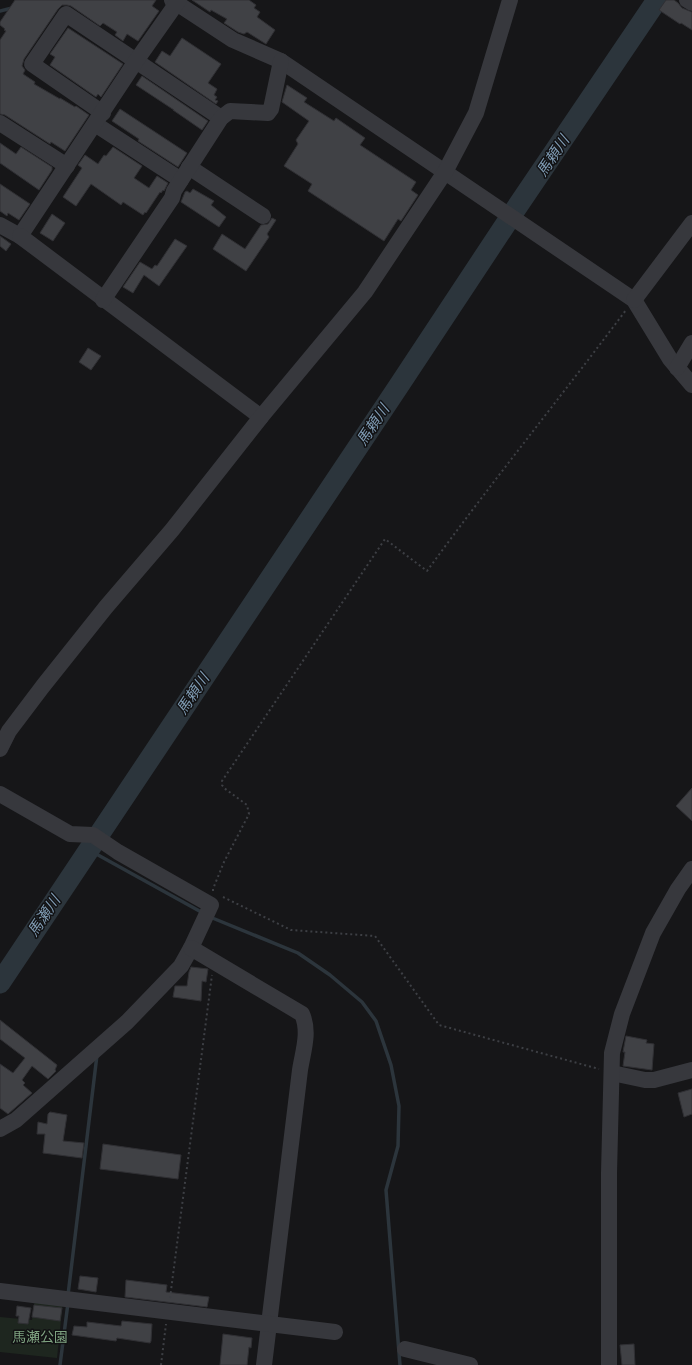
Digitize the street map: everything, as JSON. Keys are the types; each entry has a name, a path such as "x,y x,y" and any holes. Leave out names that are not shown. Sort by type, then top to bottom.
{"street":[{"path":"0,749 9,731 106,607 172,530 261,417 365,292 445,172 476,113 510,0"},
{"path":"687,0 692,4"},
{"path":"20,236 176,1 233,40 281,61 634,300 670,359 692,385"},
{"path":"221,118 66,14 32,64 99,118 185,174 263,216"},
{"path":"103,300 172,198 174,191 221,118 230,111 268,113 271,109 281,61"},
{"path":"0,123 67,166"},
{"path":"634,300 692,223"},
{"path":"0,225 20,236 103,300 261,417"},
{"path":"677,368 692,343"},
{"path":"0,794 70,834 93,836 211,906 181,966 127,1022 16,1120 0,1129"},
{"path":"609,1365 609,1173 612,1053 622,1014 653,933 678,889 692,868"},
{"path":"191,948 302,1014 305,1022 306,1033 300,1070 264,1365"},
{"path":"612,1073 645,1080 654,1080 692,1070"},
{"path":"0,1291 334,1332"},
{"path":"405,1349 470,1365"}],"path":[{"path":"211,906 213,888 224,862 249,814 247,805 224,788 222,782 385,539 427,571 474,507 634,300"},
{"path":"211,906 224,898 291,930 375,936 439,1025 612,1073"},
{"path":"161,1365 212,975 211,960"}],"green space":[{"name":"馬瀬公園","path":"35,1298 63,1301 57,1358 0,1352 0,1317 32,1320"}],"building":[{"path":"15,0 156,0 152,6 159,11 138,41 127,34 123,41 115,35 117,32 103,23 100,26 71,6 62,5 24,59 22,66 25,70 23,74 35,82 34,84 75,107 76,106 89,115 65,151 51,142 50,144 5,115 0,114 0,40 6,31 0,25 0,22"},
{"path":"192,0 249,0 256,5 254,8 260,12 257,17 275,30 266,44 247,32 244,34 238,32 224,23 227,19 211,10 210,12"},
{"path":"666,0 674,0 682,8 692,12 692,30 659,10"},
{"path":"68,28 123,64 101,97 98,94 96,97 50,65 55,57 50,54"},
{"path":"182,38 221,64 208,83 217,89 214,95 217,97 215,100 218,101 216,104 155,62 162,51 170,56"},
{"path":"142,76 208,121 202,130 136,85"},
{"path":"287,85 307,98 304,102 334,121 336,118 365,138 360,145 416,182 411,190 418,195 401,221 398,219 384,241 308,191 312,184 284,166 298,144 296,140 309,121 282,102"},
{"path":"120,109 187,153 178,167 138,141 139,139 112,121"},
{"path":"0,143 16,154 21,147 52,167 52,170 39,190 0,163"},
{"path":"113,147 142,166 134,178 149,188 157,176 168,183 164,191 163,190 161,193 160,192 146,213 145,212 143,215 123,202 121,205 91,184 76,206 63,197 82,168 78,165 85,155 98,164 104,155 106,156"},
{"path":"0,184 30,204 19,220 8,213 7,216 0,211"},
{"path":"193,189 214,201 211,205 226,217 219,227 181,202 185,192 187,191 190,193"},
{"path":"52,214 65,223 53,241 40,233"},
{"path":"272,218 276,220 267,234 269,237 246,271 213,249 222,234 245,249 261,225 268,224"},
{"path":"0,236 11,244 6,251 0,246"},
{"path":"175,239 187,246 159,286 144,275 133,293 123,287 140,262 152,269 155,265 157,266"},
{"path":"88,348 101,356 91,370 79,362"},
{"path":"692,788 692,821 676,806"},
{"path":"191,967 208,969 206,982 202,981 201,1001 173,997 175,986 187,986"},
{"path":"0,1020 57,1065 56,1071 48,1079 32,1066 22,1080 25,1083 23,1085 32,1093 8,1114 0,1108 0,1064 13,1073 25,1058 0,1039"},
{"path":"626,1036 647,1040 646,1043 654,1044 652,1070 623,1066 625,1052 623,1052"},
{"path":"692,1089 692,1114 684,1117 678,1093"},
{"path":"50,1112 67,1115 63,1141 84,1143 82,1158 43,1153 45,1134 37,1134 38,1122 47,1124 48,1114"},
{"path":"103,1144 181,1155 178,1179 100,1169"},
{"path":"80,1276 98,1278 96,1292 78,1289"},
{"path":"126,1280 167,1285 166,1292 209,1297 207,1307 125,1297"},
{"path":"34,1305 62,1308 60,1321 32,1317"},
{"path":"17,1306 31,1308 28,1324 18,1323 19,1316 16,1316"},
{"path":"122,1321 152,1324 150,1343 117,1338 116,1341 72,1335 74,1326 87,1327 87,1322 121,1326"},
{"path":"223,1334 252,1338 251,1348 249,1347 247,1365 220,1365"},
{"path":"634,1344 635,1365 622,1365 620,1345"}],"waterway":[{"name":"馬頼川","path":"0,983 515,210 657,0"},
{"path":"0,11 12,8"},
{"path":"89,850 203,913"},
{"path":"210,917 298,953 330,975 362,1002 376,1021 391,1065 399,1106 398,1146 386,1190 400,1365"},
{"path":"68,1295 97,1055"},
{"path":"60,1365 68,1303"}],"water label":[{"name":"馬瀬川","path":"44,916"}]}
